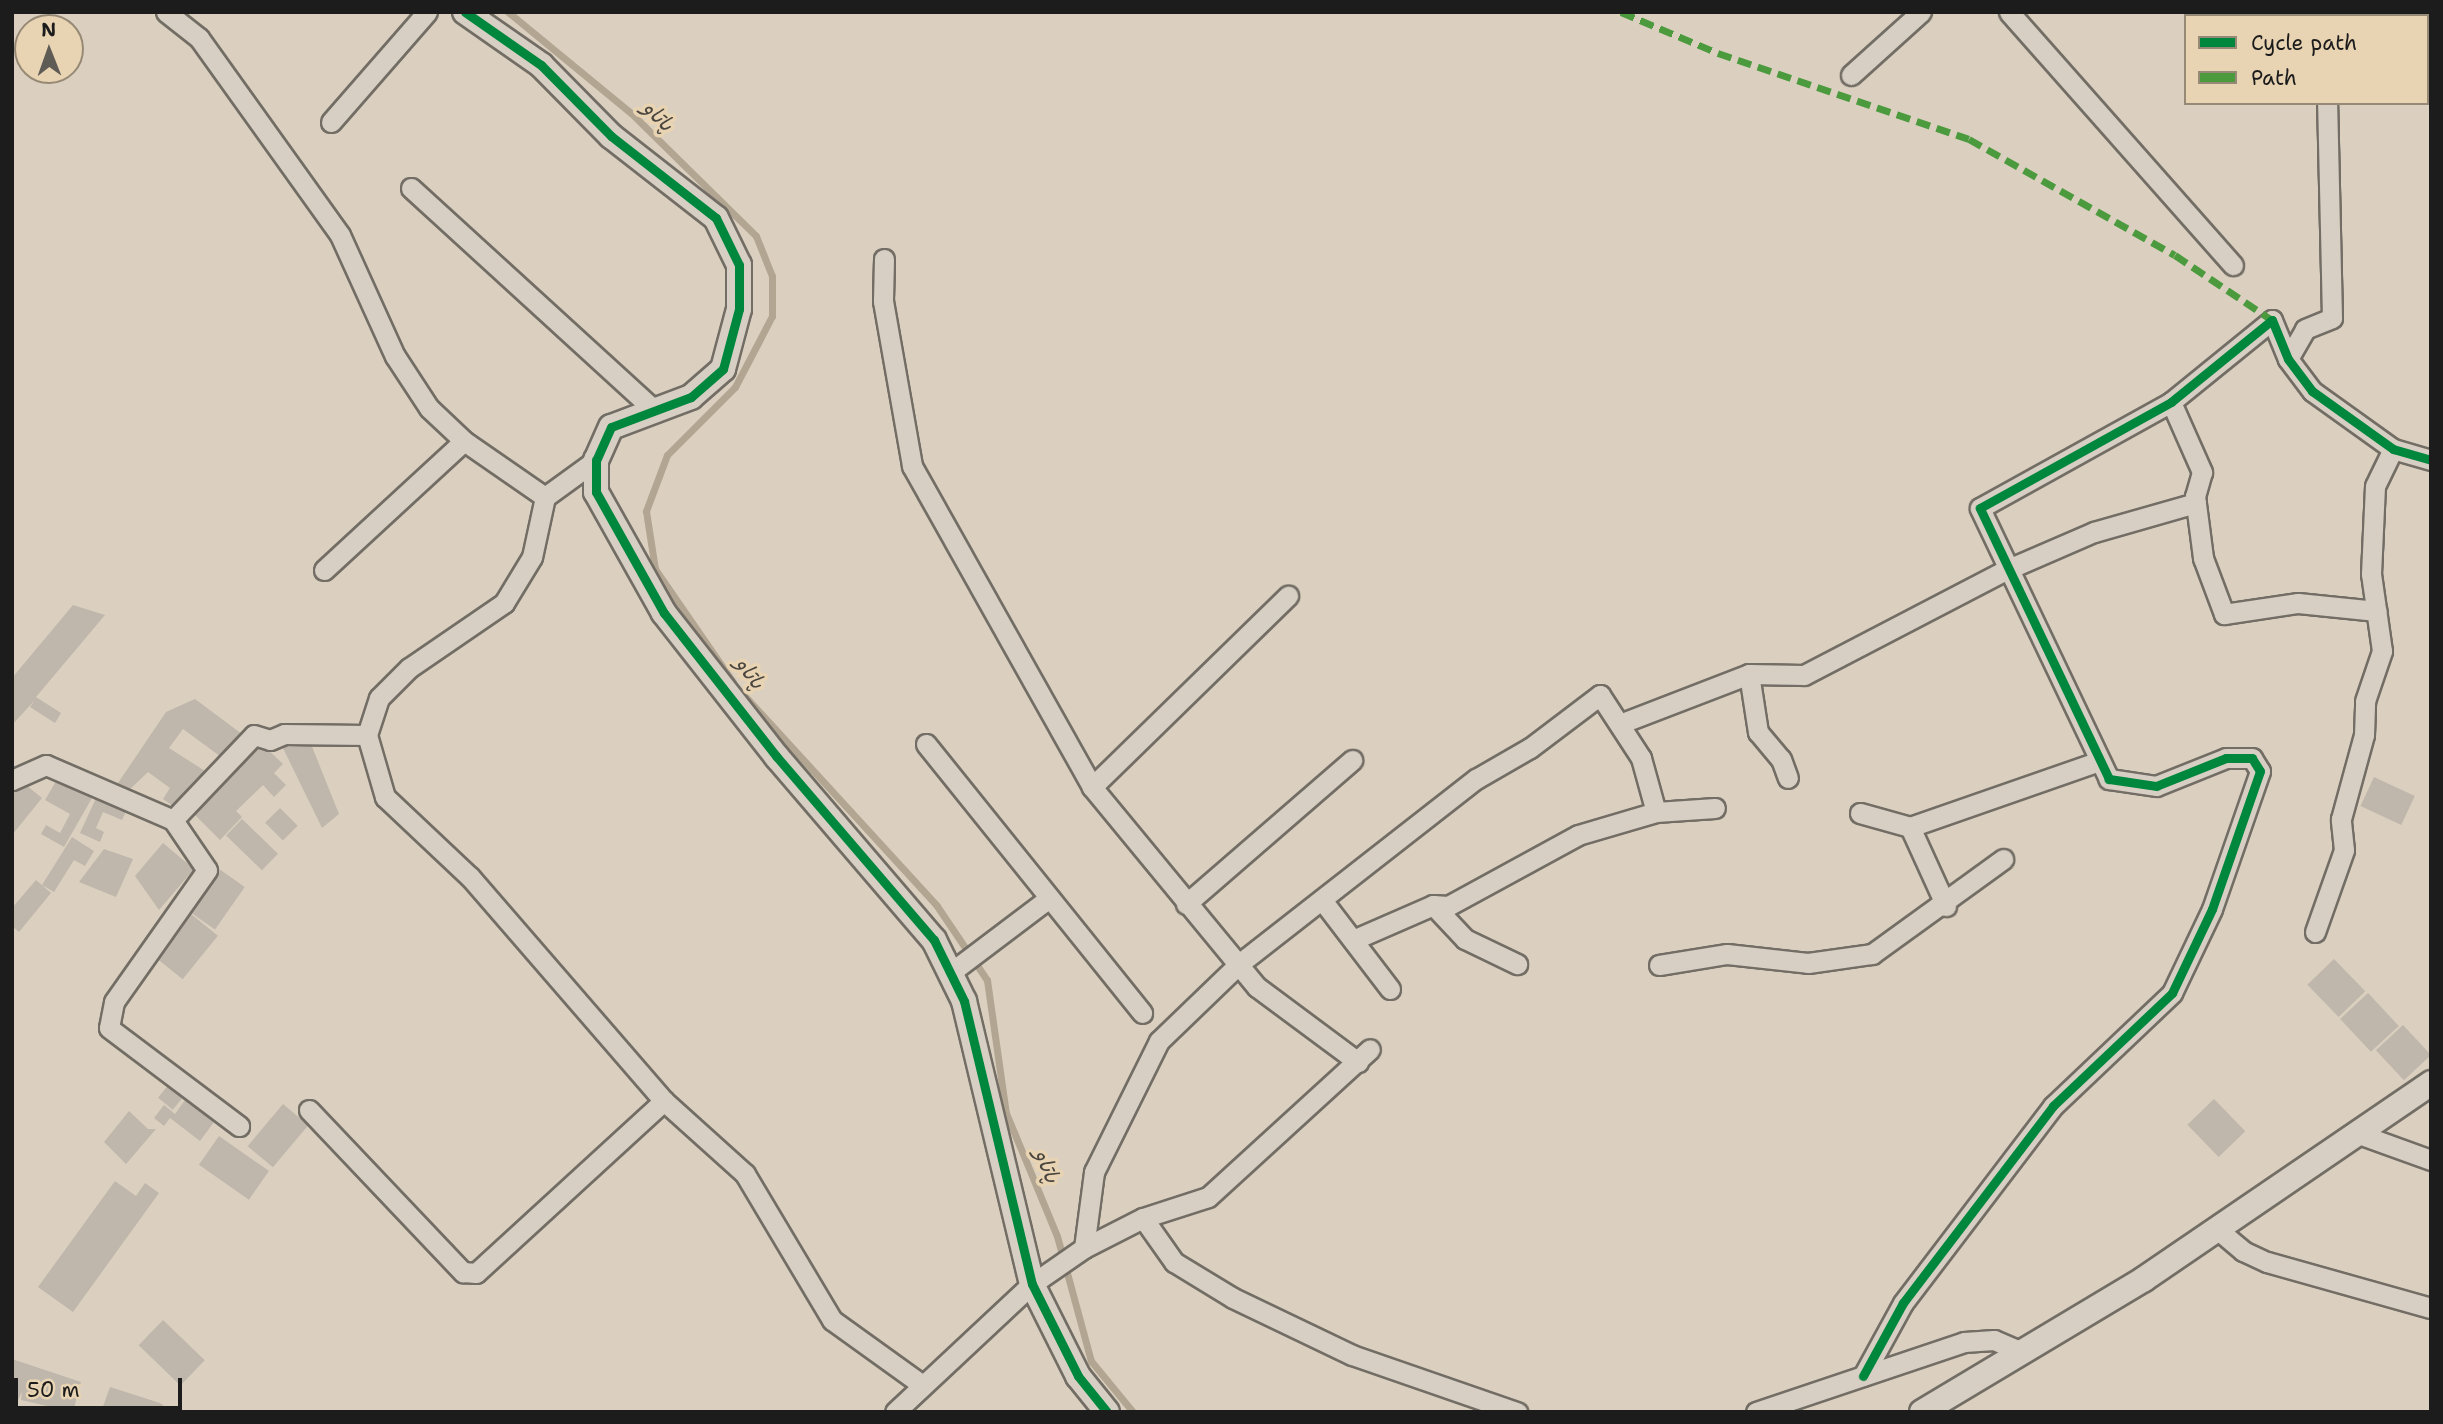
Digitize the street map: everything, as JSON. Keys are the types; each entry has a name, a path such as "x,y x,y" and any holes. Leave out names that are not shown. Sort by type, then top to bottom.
{"street":[{"path":"166,12 199,37 340,235 395,356 429,408 464,441 545,497"},
{"path":"331,122 427,12"},
{"path":"464,12 541,65 611,136 716,218 739,265 739,309 723,369 691,397 611,427 596,460 596,492 609,524 664,613 777,757 934,940 964,1001 1032,1284 1078,1376 1107,1412"},
{"path":"1851,75 1920,12"},
{"path":"2009,12 2233,265"},
{"path":"2288,359 2305,329 2332,318 2326,105"},
{"path":"411,188 656,412"},
{"path":"884,259 883,301 912,466 1092,786 1186,904 1257,987 1364,1056 1208,1197 1143,1218 1084,1248 1032,1284 895,1412"},
{"path":"1863,1376 1902,1303 2053,1106 2172,993 2212,909 2260,771 2252,758 2226,758 2156,786 2109,779 2006,570 1980,508 2171,402 2273,320 2288,359 2312,391 2393,449 2431,460"},
{"path":"2171,402 2202,472 2196,503 2203,558 2224,614 2298,603 2378,611"},
{"path":"324,570 464,441"},
{"path":"2315,932 2344,850 2341,819 2364,735 2365,701 2382,651 2371,574 2375,486 2393,449"},
{"path":"596,460 545,497 532,557 504,603 410,668 379,698 367,735 385,797 470,877 664,1101 745,1174 832,1320 922,1384"},
{"path":"1622,723 1749,674 1804,675 2006,570 2094,533 2196,503"},
{"path":"1092,786 1288,596"},
{"path":"1749,674 1758,732 1781,759 1788,778"},
{"path":"1084,1248 1094,1172 1159,1041 1239,964 1476,779 1530,748 1601,695 1622,723 1641,758 1656,812"},
{"path":"173,820 254,735 270,740 284,734 367,735"},
{"path":"926,744 1142,1013"},
{"path":"1186,904 1352,760"},
{"path":"1860,813 1910,827 2100,761"},
{"path":"12,780 46,765 173,820 207,870 114,1002 109,1028 239,1126"},
{"path":"1353,940 1433,905 1448,906 1578,835 1656,812 1716,808"},
{"path":"1910,827 1945,906"},
{"path":"1659,965 1727,954 1808,963 1872,954 1945,906 2003,859"},
{"path":"950,974 1049,898"},
{"path":"1322,900 1390,989"},
{"path":"1433,905 1465,939 1517,964"},
{"path":"1922,1412 2018,1350 2144,1279 2431,1083"},
{"path":"309,1110 463,1272 476,1273 664,1101"},
{"path":"2356,1133 2431,1160"},
{"path":"1143,1218 1174,1262 1233,1298 1352,1354 1517,1412"},
{"path":"2217,1229 2243,1251 2267,1262 2431,1308"},
{"path":"1756,1412 1964,1342 1994,1340 2018,1350"}],"building":[{"path":"73,605 105,615 36,697 61,713 55,723 30,707 35,700 12,725 12,678"},
{"path":"195,699 246,737 228,762 183,729 169,748 205,771 177,809 163,799 170,788 148,772 126,793 116,786 166,712"},
{"path":"309,739 339,814 322,828 280,742"},
{"path":"261,743 283,764 274,773 286,785 274,797 263,785 236,811 242,817 220,840 189,809"},
{"path":"2374,777 2415,796 2401,825 2360,806"},
{"path":"58,778 92,798 64,847 41,834 46,825 60,833 70,814 45,800"},
{"path":"21,781 42,798 12,835 12,786"},
{"path":"97,796 127,809 122,820 103,812 96,828 104,832 100,842 80,833"},
{"path":"280,808 298,826 283,841 265,823"},
{"path":"242,819 278,854 262,870 226,836"},
{"path":"72,837 94,851 85,866 74,860 54,892 42,885"},
{"path":"163,843 194,869 159,910 135,876"},
{"path":"104,849 133,859 116,897 79,882"},
{"path":"212,864 245,887 215,930 182,907"},
{"path":"36,880 51,893 19,932 12,926 12,908"},
{"path":"186,910 218,936 183,979 151,954"},
{"path":"2334,959 2365,991 2339,1017 2307,985"},
{"path":"2368,993 2399,1026 2371,1052 2340,1019"},
{"path":"2403,1025 2431,1055 2404,1080 2376,1050"},
{"path":"170,1083 185,1095 173,1110 158,1098"},
{"path":"188,1096 217,1118 200,1141 170,1118 164,1126 154,1118 164,1105 175,1114"},
{"path":"2214,1099 2245,1131 2219,1157 2187,1125"},
{"path":"283,1104 308,1125 273,1167 248,1146"},
{"path":"129,1111 148,1129 156,1129 126,1164 104,1142"},
{"path":"219,1136 269,1171 249,1200 199,1165"},
{"path":"115,1181 136,1196 145,1183 159,1193 73,1312 38,1287"},
{"path":"163,1320 205,1360 180,1385 139,1345"},
{"path":"12,1359 81,1382 73,1412 21,1400 22,1392 12,1412"},
{"path":"110,1387 160,1403 172,1412 101,1412"}],"waterway":[{"name":"پاتاو","path":"508,12 631,113 756,236 772,276 772,316 735,387 667,455 646,511 655,569 733,682"},
{"name":"پاتاو","path":"743,694 937,906 987,980 1006,1113 1057,1236 1091,1361 1133,1412"}],"marked path":[{"path":"1621,12 1718,53 1969,139 2175,255 2272,320"}],"cycle path":[{"path":"465,12 541,65 611,136 716,218 739,265 739,309 723,369 691,397 611,427 596,460 596,492 664,613 777,757 934,940 964,1001 1032,1284 1078,1376 1107,1412"},
{"path":"1863,1376 1903,1303 2053,1106 2172,993 2212,909 2260,771 2252,758 2226,758 2156,786 2109,779 1980,508 2171,402 2272,320 2288,359 2312,391 2393,449 2431,460"}]}
